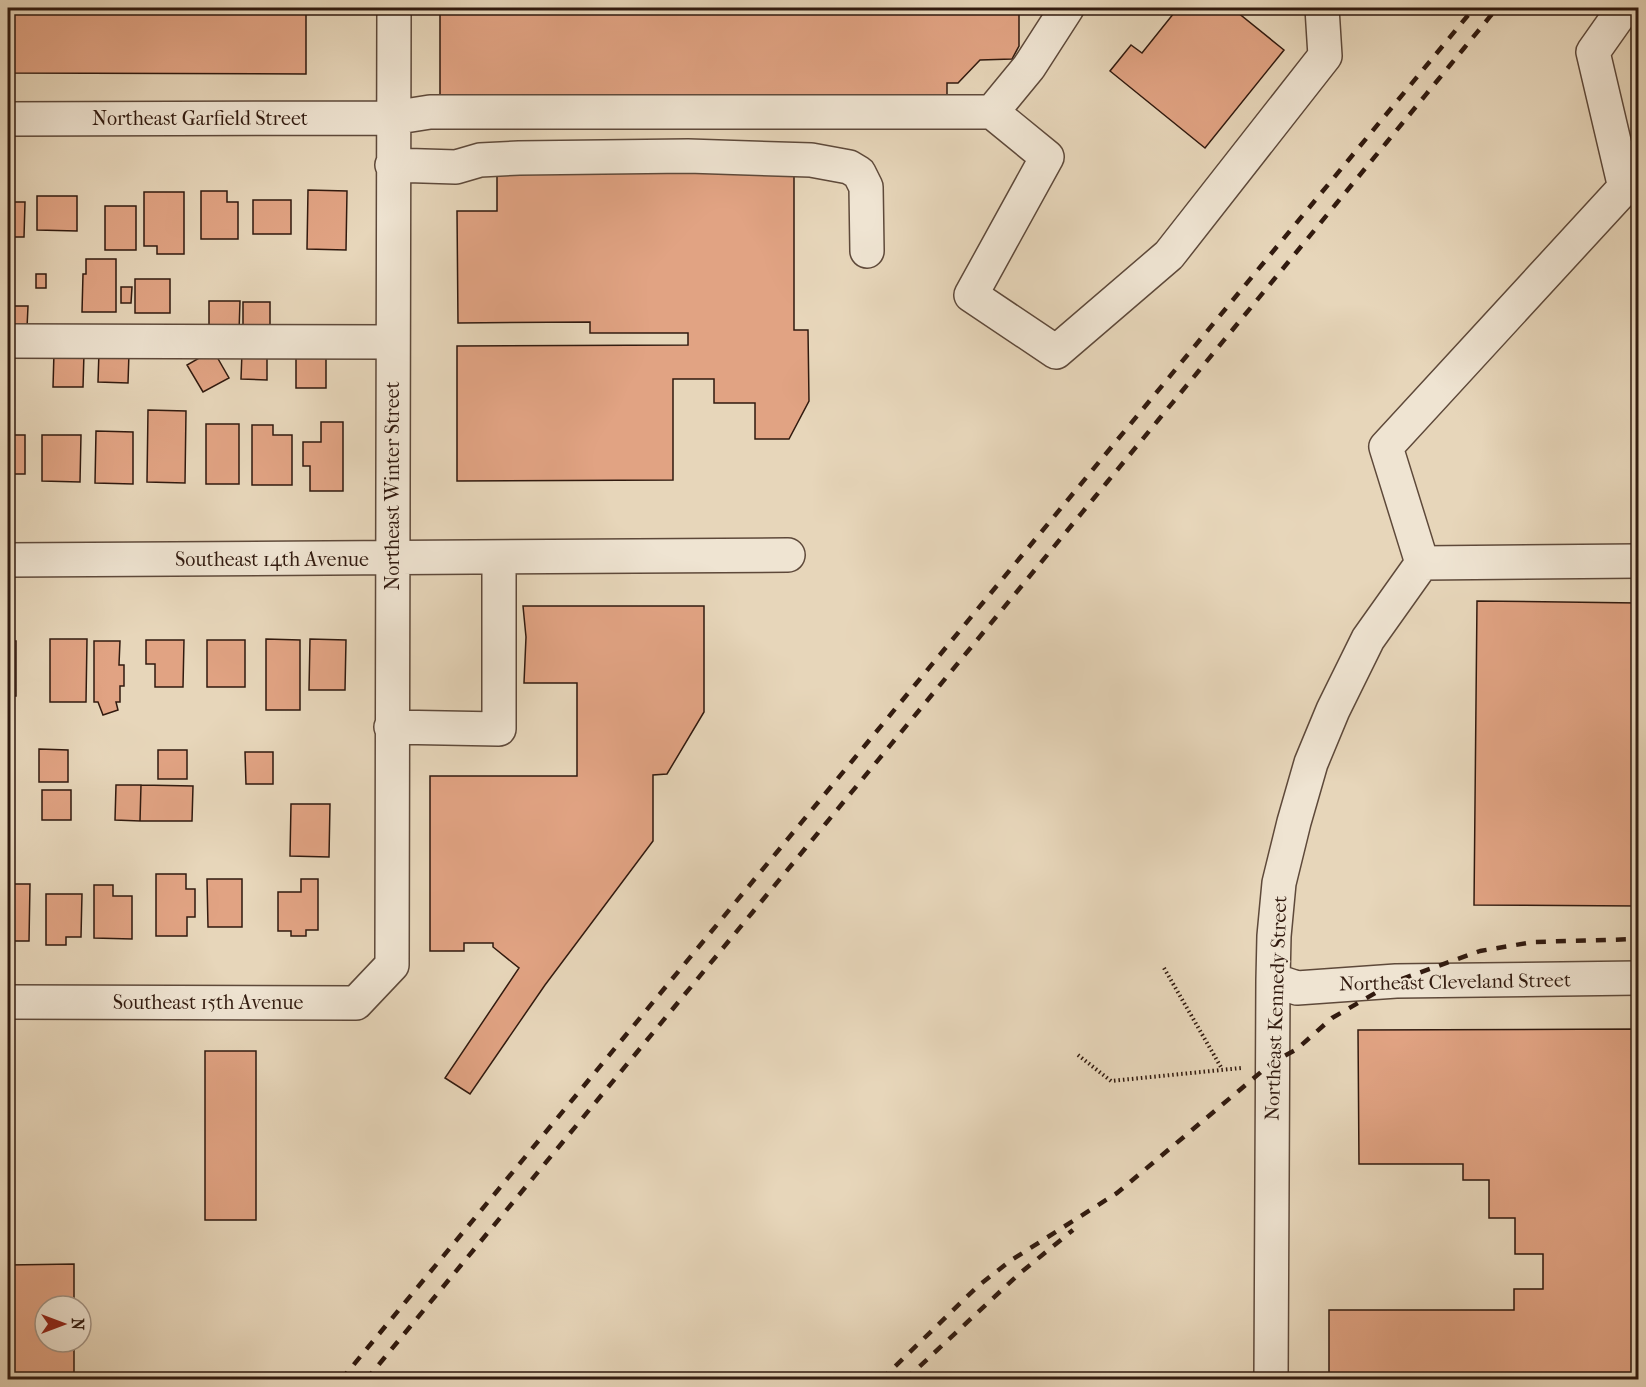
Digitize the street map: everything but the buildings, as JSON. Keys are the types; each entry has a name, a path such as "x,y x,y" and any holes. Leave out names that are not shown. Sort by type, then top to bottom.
{"street":[{"name":"Northeast Winter Street","path":"392,965 394,8"},
{"path":"1067,8 1029,67 992,112 1047,157 971,295 1056,352 1169,255 1325,56 1322,8"},
{"path":"1624,8 1593,52 1632,181 1386,447 1422,563 1638,561"},
{"name":"Northeast Garfield Street","path":"8,119 392,118 430,112 992,112"},
{"path":"392,165 456,167 480,160 509,158 688,156 811,160 849,167 859,173 866,187 867,251"},
{"path":"8,341 392,342"},
{"name":"Southeast 14th Avenue","path":"8,560 788,555"},
{"path":"391,727 499,729 499,557"},
{"name":"Northeast Kennedy Street","path":"1271,1380 1273,980 1274,936 1280,883 1311,763 1333,710 1368,639 1422,563"},
{"name":"Southeast 15th Avenue","path":"8,1002 356,1003 392,965"},
{"name":"Northeast Cleveland Street","path":"1273,980 1297,988 1396,981 1638,978"}],"path":[{"path":"1164,968 1222,1069"},
{"path":"1078,1055 1111,1082 1222,1069 1250,1068"}],"railway":[{"path":"341,1380 1474,8"},
{"path":"366,1380 1497,8"},
{"path":"881,1380 978,1286 1010,1261 1117,1193 1273,1062 1297,1049 1332,1018 1396,981 1480,951 1533,942 1638,939"},
{"path":"905,1380 1019,1274 1073,1230"}]}
